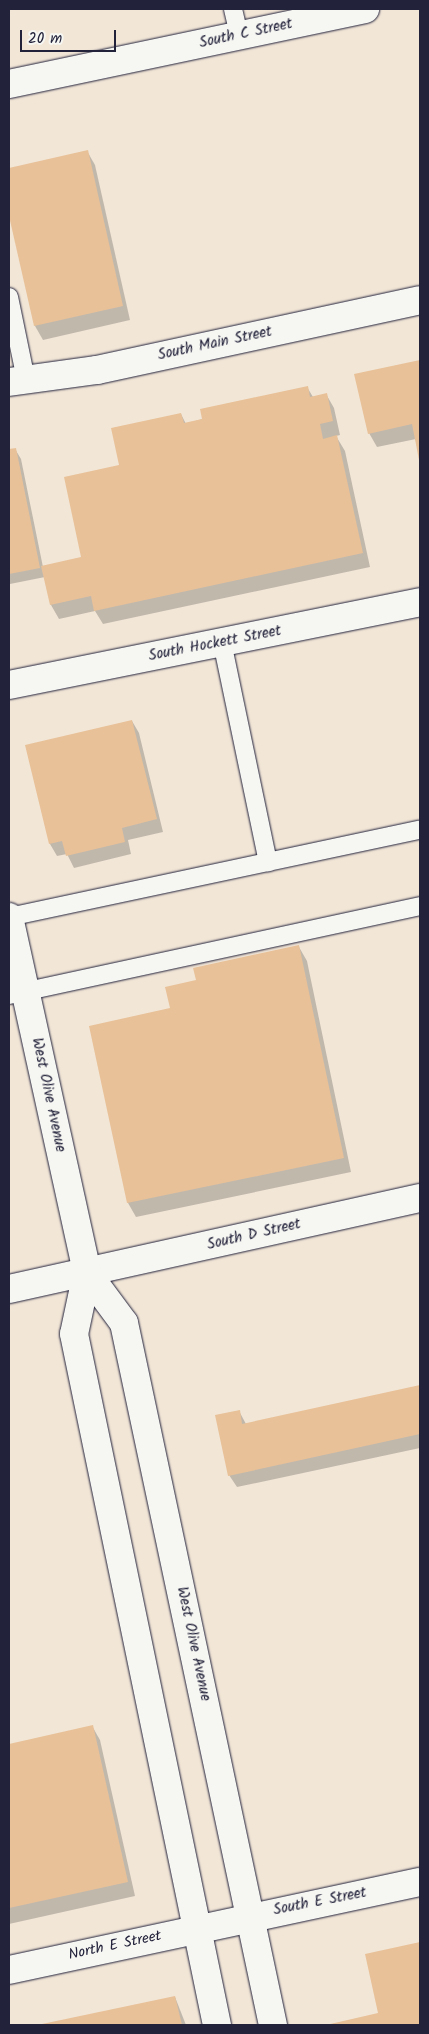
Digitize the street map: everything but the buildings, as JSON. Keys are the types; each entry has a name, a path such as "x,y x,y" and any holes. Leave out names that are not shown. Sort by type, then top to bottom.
{"main road":[{"name":"South C Street","path":"9,84 365,9"},
{"name":"South Main Street","path":"17,381 97,370 420,300"},
{"name":"South Hockett Street","path":"9,685 420,602"},
{"name":"West Olive Avenue","path":"9,917 17,992 88,1273 124,1323 273,2025"},
{"name":"South D Street","path":"9,1289 420,1198"},
{"name":"West Olive Avenue","path":"88,1273 74,1334 208,1926 217,2025"},
{"name":"South E Street","path":"208,1926 420,1882"},
{"name":"North E Street","path":"9,1970 208,1926"}],"lane":[{"path":"233,9 239,36"},
{"path":"9,297 17,381"},
{"path":"222,642 268,862"},
{"path":"9,917 420,830"},
{"path":"17,992 420,906"}]}
